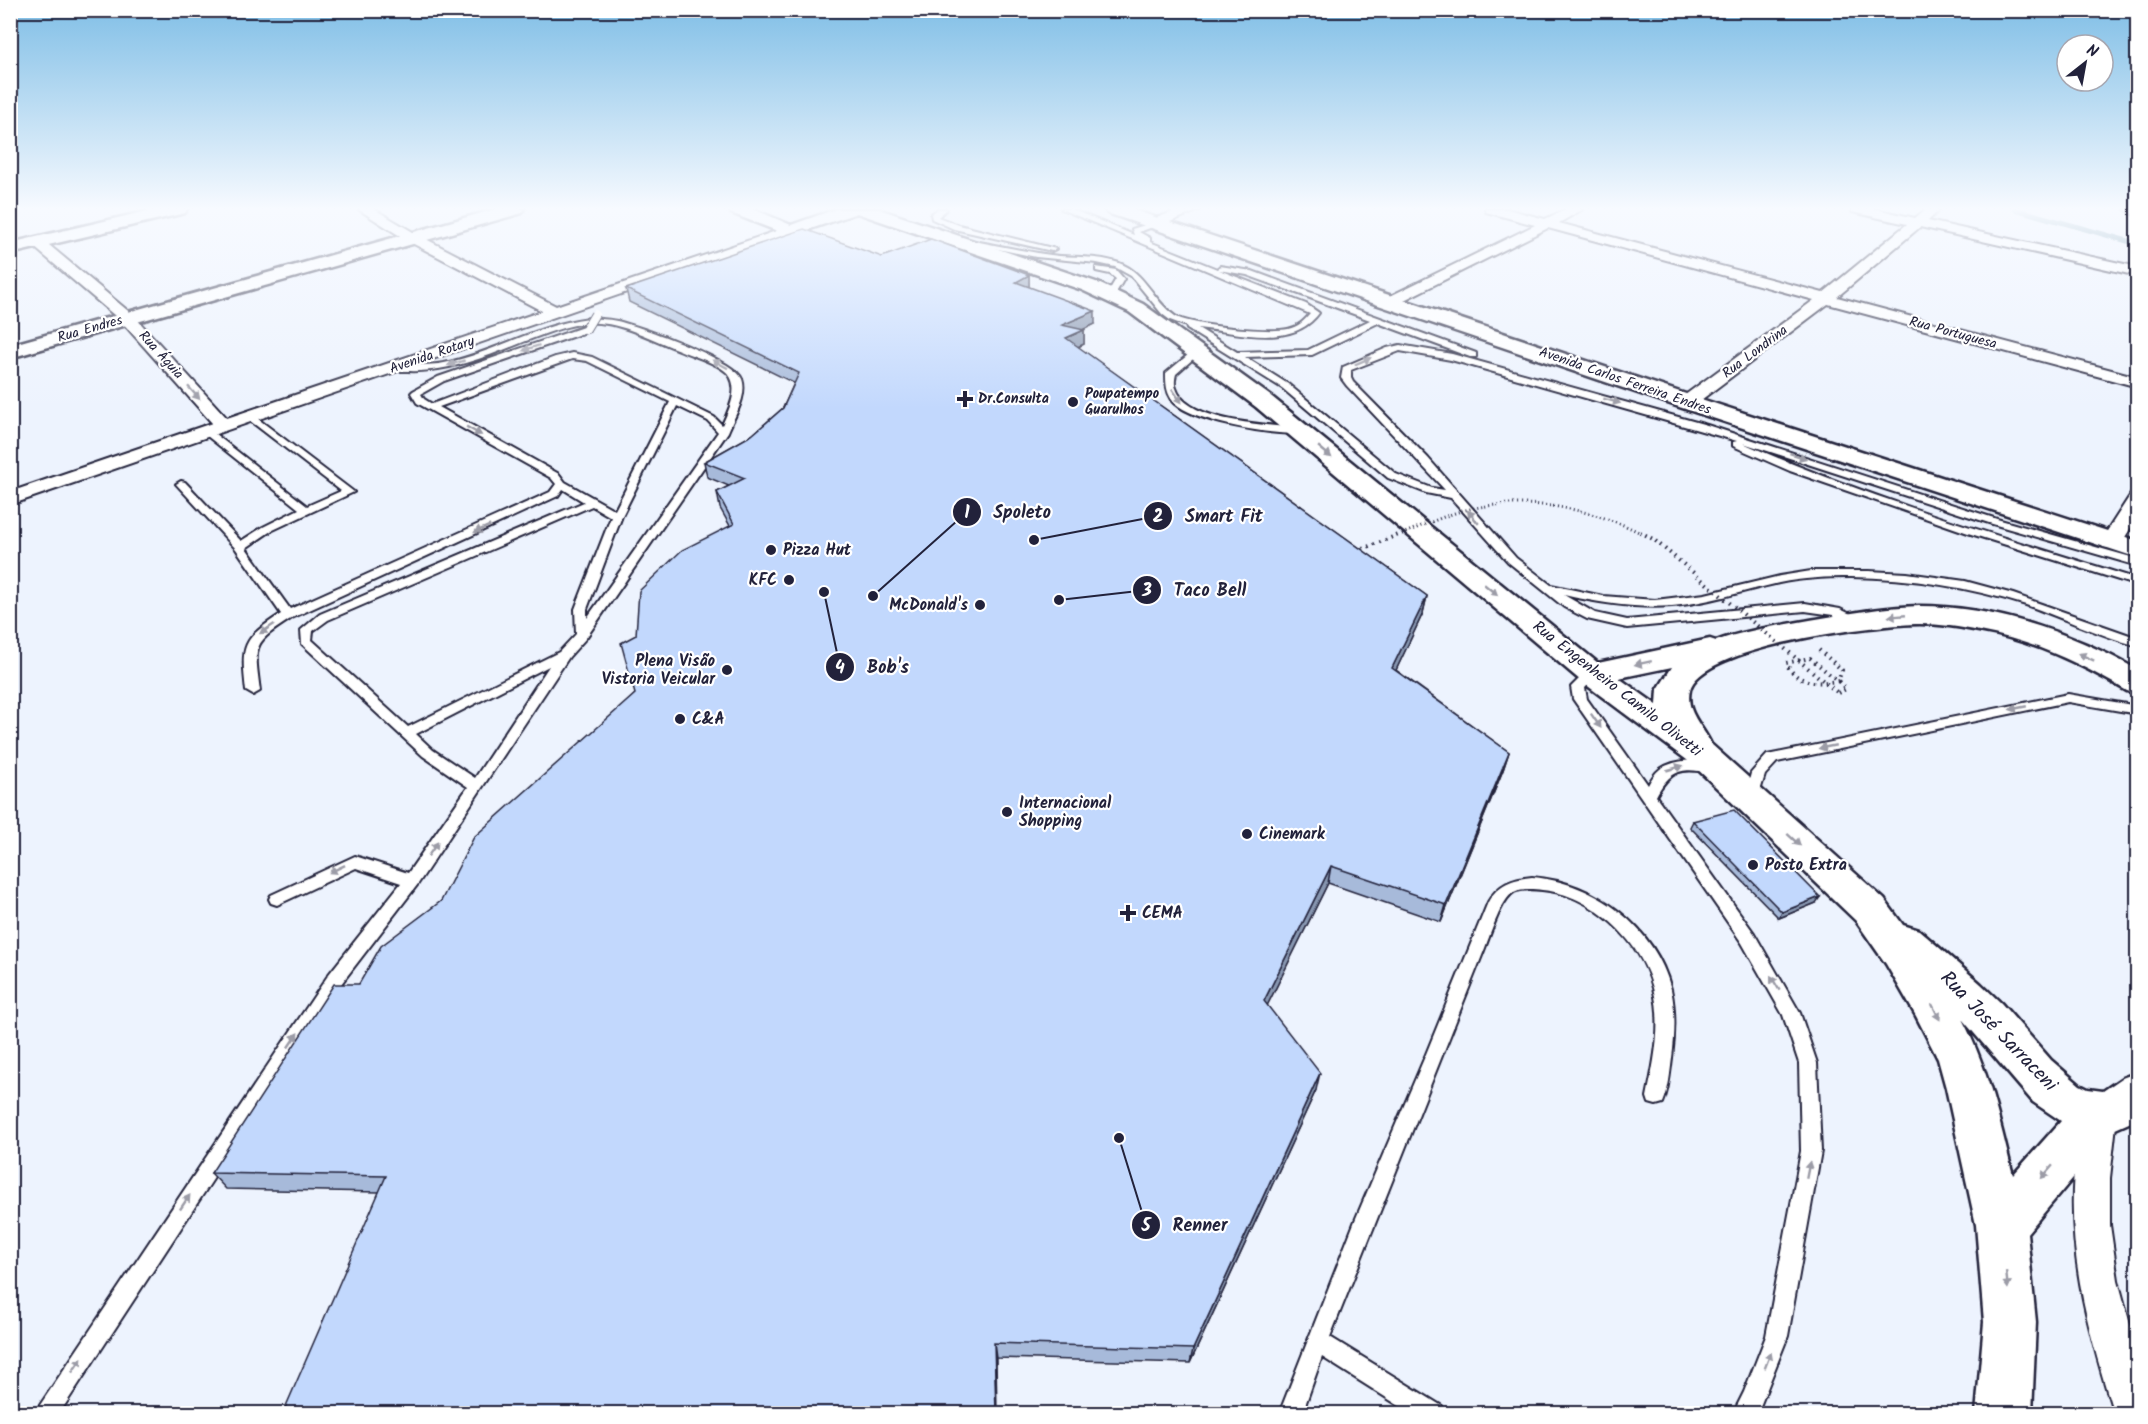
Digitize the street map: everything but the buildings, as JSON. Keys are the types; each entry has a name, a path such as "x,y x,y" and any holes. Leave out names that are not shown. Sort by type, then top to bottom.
{"street":[{"name":"Rua Águia","path":"77,275 127,318 216,429"},
{"name":"Rua Endres","path":"10,352 279,275"},
{"path":"485,275 555,312"},
{"name":"Avenida Rotary","path":"10,499 555,312 592,307 674,275"},
{"name":"Rua Engenheiro Camilo Olivetti","path":"1058,275 1111,294 1136,308 1300,431 1592,674 1710,762 1870,910 1931,1003 1959,1057 1978,1122 2001,1225 2010,1322 2007,1396 2004,1413"},
{"name":"Avenida Carlos Ferreira Endres","path":"1290,275 1383,311 1687,402 2138,550"},
{"path":"1383,311 1450,275"},
{"name":"Rua Portuguesa","path":"1737,275 2138,382"},
{"name":"Rua Londrina","path":"1687,402 1854,275"},
{"path":"2110,542 2138,498"},
{"path":"1592,674 1741,642 1855,621 1910,615 1970,620 2018,632 2102,664 2138,684"},
{"path":"1710,762 1682,728 1674,709 1673,694 1684,672 1698,662 1741,642"},
{"name":"Rua José Sarraceni","path":"1870,910 1961,991 2002,1033 2050,1089 2074,1106 2118,1102"},
{"path":"2001,1225 2118,1102"},
{"path":"2118,1102 2091,1198 2092,1229 2102,1299 2116,1355 2136,1413"}],"lane":[{"path":"1134,275 1166,313 1285,387 1392,476 1430,491 1454,495"},
{"path":"1188,326 1270,333 1287,332 1299,328 1312,319 1315,313 1227,275"},
{"path":"1258,275 1383,311 1572,390"},
{"path":"592,307 586,328 424,386 416,393 420,400 431,407 555,476 561,484 617,516"},
{"path":"1233,354 1309,353 1323,348 1383,311"},
{"path":"45,1413 334,978 412,880 564,654 582,635 723,432 738,391 738,380 734,372 720,363 668,342 600,320 579,321 558,327 439,368 394,368"},
{"path":"1855,621 1836,612 1798,607 1710,618 1627,624 1591,616 1568,604 1512,560 1424,460 1350,384 1346,378 1346,369 1390,350 1408,349 1452,357 1704,427 1993,520 2138,563"},
{"path":"1197,352 1171,374 1171,389 1184,406 1210,418 1300,431"},
{"path":"431,407 558,358 572,356 589,359 711,419 723,432"},
{"path":"582,635 581,609 617,516 675,401"},
{"path":"240,547 267,529 349,492 250,417"},
{"path":"1704,427 1735,444 1794,469 1975,532 2138,583"},
{"path":"216,429 306,510"},
{"path":"180,484 240,547 288,615"},
{"path":"253,691 248,654 254,638 288,615 536,504 554,494 561,484"},
{"path":"477,786 428,753 406,733 306,641 307,630 324,617 592,502"},
{"path":"1546,586 1603,600 1636,604 1691,600 1808,575 1864,574 1920,578 1996,593 2138,642"},
{"path":"406,733 564,654"},
{"path":"1592,674 1578,687 1580,699 1748,938 1791,1012 1808,1064 1811,1151 1777,1336 1753,1399 1744,1413"},
{"path":"1750,800 1758,773 1772,758 2068,698 2138,710"},
{"path":"1648,798 1657,778 1668,768 1710,762"},
{"path":"278,899 355,862 412,880"},
{"path":"1290,1413 1393,1153 1427,1077 1481,937 1501,894 1517,884 1540,884 1568,889 1589,899 1614,916 1641,944 1659,978 1666,1007 1667,1038 1656,1097"},
{"path":"1317,1341 1434,1413"}],"path":[{"path":"1356,552 1459,512 1510,503 1570,508 1618,522 1653,539 1799,660 1826,682 1838,693 1846,689 1828,670 1810,658 1799,660 1786,663 1789,672 1812,684 1826,682 1838,681"},
{"path":"1838,681 1842,670"}],"place":[{"name":"Dr.Consulta","path":"965,399"},
{"name":"Poupatempo Guarulhos","path":"1073,402"},
{"name":"Smart Fit","path":"1034,540"},
{"name":"Pizza Hut","path":"771,550"},
{"name":"KFC","path":"789,580"},
{"name":"Bob's","path":"824,592"},
{"name":"Spoleto","path":"873,596"},
{"name":"Taco Bell","path":"1059,600"},
{"name":"McDonald's","path":"980,605"},
{"name":"Plena Visão Vistoria Veicular","path":"727,670"},
{"name":"C&A","path":"680,719"},
{"name":"Internacional Shopping","path":"1007,812"},
{"name":"Cinemark","path":"1247,834"},
{"name":"Posto Extra","path":"1753,865"},
{"name":"CEMA","path":"1128,913"},
{"name":"Renner","path":"1119,1138"}]}
